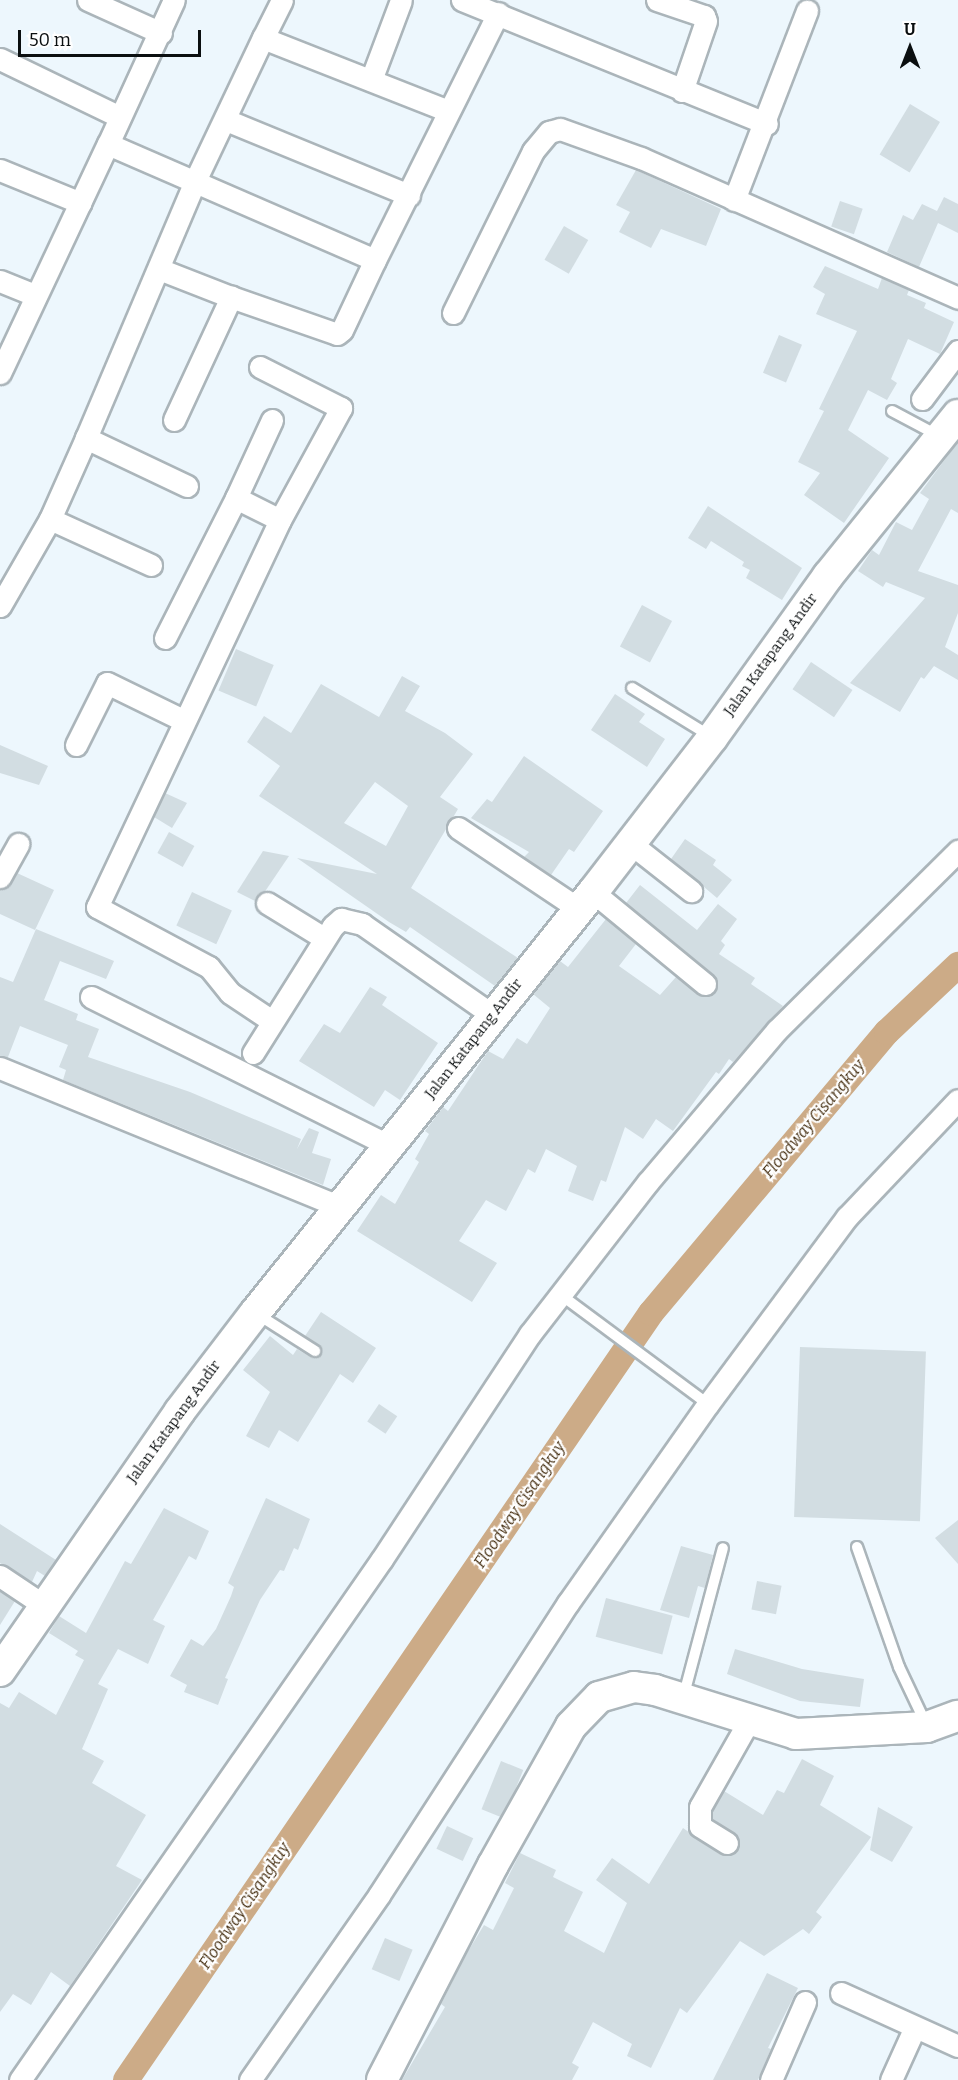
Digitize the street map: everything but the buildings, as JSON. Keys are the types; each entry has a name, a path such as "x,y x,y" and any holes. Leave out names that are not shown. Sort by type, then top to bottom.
{"street":[{"path":"88,0 161,33"},
{"path":"0,373 161,33 174,0"},
{"path":"0,606 50,519 194,183 282,0"},
{"path":"370,80 401,0"},
{"path":"462,0 766,124"},
{"path":"657,0 704,16 706,21 682,91"},
{"path":"734,200 766,124 807,11"},
{"path":"159,269 337,334 342,330 447,110 498,13"},
{"path":"263,38 447,110"},
{"path":"0,59 120,117"},
{"path":"226,120 408,195"},
{"path":"453,313 533,151 549,132 573,131 958,298"},
{"path":"108,144 375,260"},
{"path":"0,170 81,203"},
{"path":"0,281 35,295"},
{"path":"174,420 231,297"},
{"path":"922,399 958,351"},
{"path":"260,367 341,408 280,520 183,720 97,907 209,967 230,993 272,1021"},
{"path":"165,638 236,498 272,420"},
{"name":"Jalan Katapang Andir","path":"0,1671 180,1411 255,1312 392,1147 491,1014 586,900 712,738 828,576 949,426"},
{"path":"86,438 187,486"},
{"path":"236,498 280,520"},
{"path":"50,519 152,565"},
{"path":"76,745 107,683 183,720"},
{"path":"458,828 586,900 705,984"},
{"path":"630,843 691,891"},
{"path":"0,877 18,844"},
{"path":"20,2080 369,1579 530,1334 648,1182 777,1030 958,851"},
{"path":"267,903 324,938"},
{"path":"253,1053 324,938 341,919 362,924 491,1014"},
{"path":"91,997 392,1147"},
{"path":"0,1068 341,1207"},
{"path":"250,2080 379,1895 568,1603 708,1404 847,1217 958,1100"},
{"path":"0,1576 45,1606"},
{"path":"382,2080 493,1865 571,1726 599,1697 617,1691 655,1689 796,1734 927,1727 958,1716"},
{"path":"727,1843 700,1826 700,1807 750,1719"},
{"path":"841,1993 958,2046"},
{"path":"771,2080 805,2002"},
{"path":"891,2080 915,2027"}],"lane":[{"path":"892,411 949,426"},
{"path":"632,688 712,738"},
{"path":"561,1295 708,1404"},
{"path":"255,1312 315,1351"},
{"path":"857,1547 899,1667 927,1727"},
{"path":"682,1698 723,1548"}],"waterway":[{"name":"Floodway Cisangkuy","path":"126,2080 651,1313 887,1032 958,965"}]}
